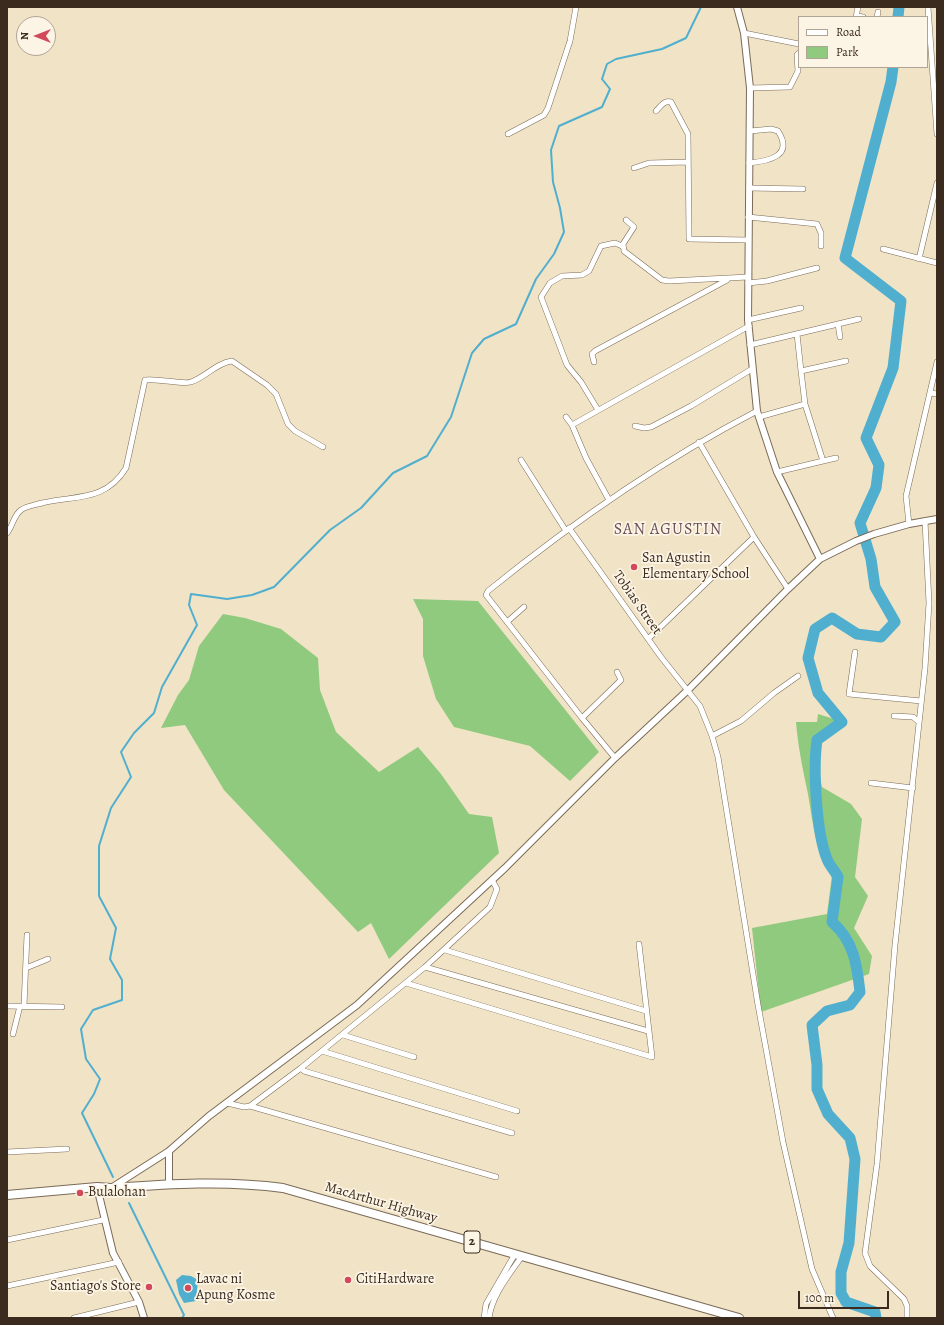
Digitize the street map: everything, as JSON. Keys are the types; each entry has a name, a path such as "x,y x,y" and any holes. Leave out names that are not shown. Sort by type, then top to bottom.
{"highway":[{"name":"MacArthur Highway","path":"7,1195 97,1187 111,1188 169,1184 249,1183 284,1188 739,1318"}],"street":[{"path":"508,134 544,115 548,108 570,41 576,7"},
{"path":"737,7 744,33 750,88 748,217 749,323 752,369 758,414 777,472 820,559"},
{"path":"856,16 858,7"},
{"path":"928,7 937,134"},
{"path":"744,33 798,44"},
{"path":"750,88 790,87 798,71 798,54"},
{"path":"656,111 667,101 671,102 674,105 688,134 687,162 689,239 748,240"},
{"path":"749,163 772,159 780,154 782,148 781,136 778,131 771,129 750,131"},
{"path":"634,168 649,163 687,162"},
{"path":"919,259 934,210 937,183"},
{"path":"749,188 803,189"},
{"path":"748,217 817,224 821,233 821,246"},
{"path":"622,246 634,227 626,220"},
{"path":"598,410 588,391 567,365 541,298 550,283 557,279 569,274 582,274 589,271 601,246 615,243 622,246 624,251 665,281 729,278 767,281 817,268"},
{"path":"883,249 937,263"},
{"path":"594,362 592,354 595,351 729,278"},
{"path":"572,425 749,323 801,308"},
{"path":"750,345 859,319"},
{"path":"838,324 840,337"},
{"path":"797,334 805,404 823,461"},
{"path":"7,533 17,514 22,509 48,501 85,497 104,491 119,479 126,468 145,380 153,379 190,383 219,365 232,361 267,385 276,394 281,412 288,424 295,431 323,447"},
{"path":"801,371 846,361"},
{"path":"909,524 906,496 916,446 931,393 937,362"},
{"path":"635,426 644,428 660,423 752,369"},
{"path":"931,393 937,394"},
{"path":"615,758 582,718 486,594 568,529 609,500 699,442 758,414 805,404"},
{"path":"566,417 572,425 586,458 609,500"},
{"path":"699,442 754,537 788,589"},
{"path":"777,472 836,458"},
{"name":"Tobias Street","path":"521,460 568,529 648,639 700,706 712,736 720,772 758,1005 786,1156 814,1279 832,1318"},
{"path":"111,1188 168,1151 227,1103 357,1005 492,880 615,758 688,690 788,589 820,559 856,541 874,534 909,524 937,519"},
{"path":"906,1318 907,1306 904,1299 870,1266 865,1253 877,1164 895,945 921,701 929,603 925,521"},
{"path":"648,639 754,537"},
{"path":"507,622 524,607"},
{"path":"855,652 848,694 921,701"},
{"path":"582,718 621,680 617,672"},
{"path":"712,736 742,721 774,693 798,676"},
{"path":"894,716 913,717 919,722"},
{"path":"871,783 912,788"},
{"path":"250,1106 301,1068 426,968 490,907 498,889 492,880"},
{"path":"13,1034 22,1006 26,968 27,935"},
{"path":"406,983 652,1057 648,1031 640,944"},
{"path":"445,950 646,1010"},
{"path":"26,968 48,959"},
{"path":"426,968 648,1031"},
{"path":"7,1006 62,1007"},
{"path":"343,1034 414,1057"},
{"path":"322,1051 517,1110"},
{"path":"301,1068 304,1071 512,1133"},
{"path":"227,1103 244,1107 250,1106 496,1177"},
{"path":"7,1152 67,1149"},
{"path":"168,1151 169,1184"},
{"path":"97,1187 113,1253 119,1262 144,1318"},
{"path":"7,1240 104,1220"},
{"path":"484,1318 486,1304 518,1255"},
{"path":"7,1286 119,1262"},
{"path":"489,1318 496,1290"},
{"path":"74,1318 138,1302"}],"green space":[{"path":"413,599 478,601 599,752 570,781 530,746 454,727 436,699 423,656 423,619"},
{"path":"223,614 245,618 281,629 318,658 320,690 336,732 379,772 418,747 441,774 469,814 492,817 499,853 389,959 371,923 358,932 224,790 185,725 161,728 178,695 189,680 199,646"},
{"path":"818,714 844,722 819,741 816,756 822,787 851,804 862,819 855,877 868,896 854,928 872,956 869,974 761,1012 752,928 827,914 832,875 826,866 818,846 813,826 796,722 817,722"}],"water":[{"name":"Lavac ni Apung Kosme","path":"182,1275 191,1276 198,1280 196,1301 184,1303 179,1294 176,1280"}],"waterway":[{"path":"113,1177 82,1113 94,1094 100,1079 86,1059 81,1029 93,1010 122,1000 122,980 110,959 116,928 99,896 99,846 111,808 131,777 121,752 134,733 154,713 162,687 197,625 189,605 191,594 227,599 252,595 274,587 330,530 361,508 393,473 427,456 451,417 472,353 484,339 516,324 536,279 554,254 564,232 560,208 553,182 551,150 559,126 602,107 610,89 602,79 607,64 616,59 662,49 686,38 701,7"},
{"path":"898,16 899,7"},
{"path":"876,1318 875,1312 846,1302 841,1293 841,1272 849,1243 855,1159 850,1138 828,1114 817,1089 817,1065 812,1025 827,1011 850,1005 860,992 856,963 850,945 832,922 838,877 828,861 823,847 816,800 815,767 817,740 842,722 818,693 808,658 815,629 832,618 857,634 881,637 895,622 875,587 871,559 860,523 876,488 879,465 866,438 893,368 901,301 845,258 891,82 893,68"},
{"path":"129,1203 184,1315 182,1318"}],"place":[{"name":"San Agustin Elementary School","path":"634,567"},
{"name":"Bulalohan","path":"80,1193"},
{"name":"CitiHardware","path":"348,1280"},
{"name":"Santiago's Store","path":"149,1287"},
{"name":"Lavac ni Apung Kosme","path":"188,1288"}],"district":[{"name":"SAN AGUSTIN","path":"668,530"}]}
